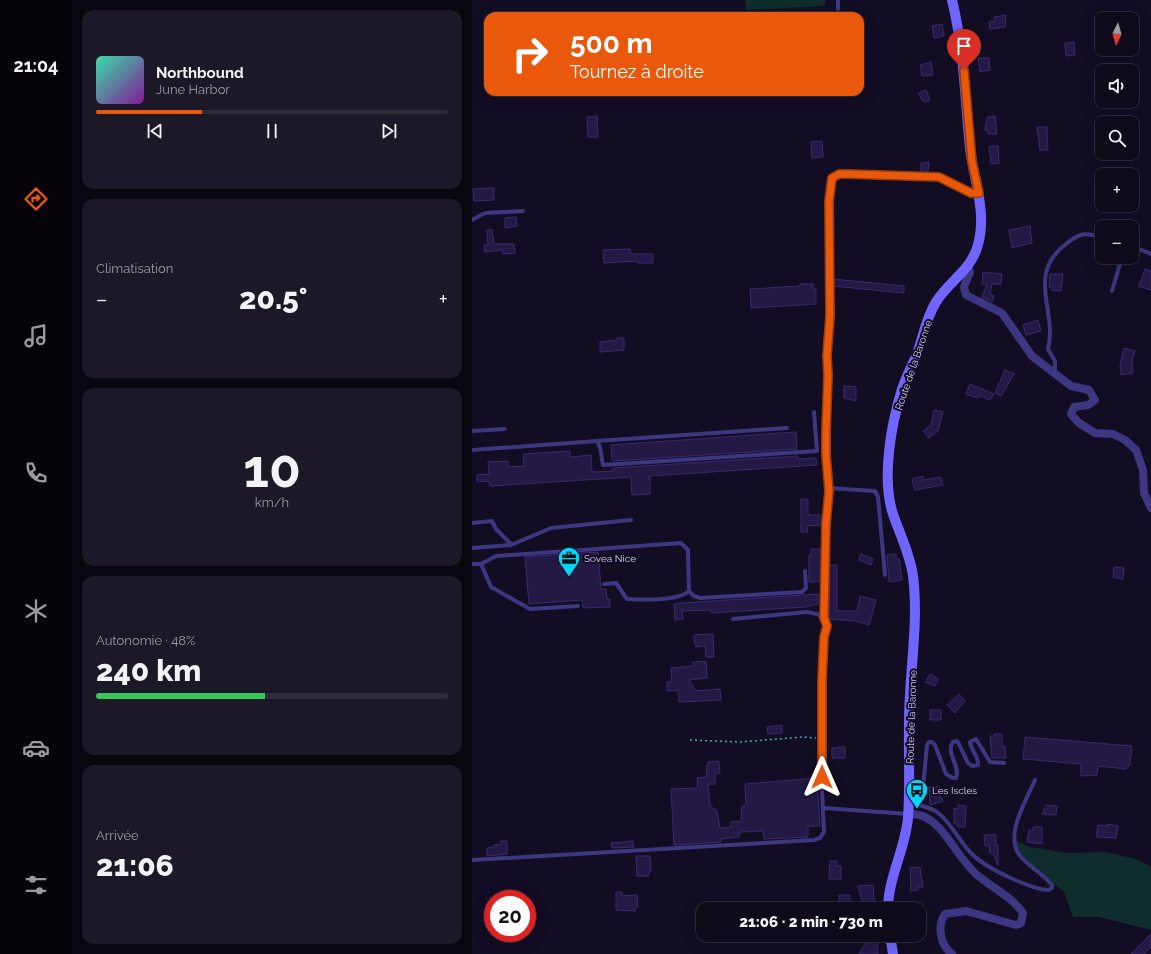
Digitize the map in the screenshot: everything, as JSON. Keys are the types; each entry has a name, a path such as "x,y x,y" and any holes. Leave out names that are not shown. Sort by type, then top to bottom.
{"main road":[{"name":"Route de la Baronne","path":"889,902 891,886 906,836 912,808 910,694 915,628 911,561 892,510 889,494 889,452 902,389 916,356 931,310 942,294 961,276 968,266 977,249 980,232 981,213 979,193 972,162 961,44 952,0"},
{"path":"891,942 893,954"}],"street":[{"path":"968,266 970,272 964,287 966,295 1006,316 1020,340 1032,356 1055,374 1071,386 1089,390 1095,400 1088,405 1074,407 1071,414 1079,423 1095,433 1114,434 1125,440 1136,450 1143,470 1144,493 1151,508"},
{"path":"912,808 927,818 945,836 976,874 995,887 1019,907 1023,913 1021,924 1016,925 1007,924 966,911 945,914 941,920 941,938 948,952 952,954"}],"lane":[{"path":"838,0 838,9"},
{"path":"472,860 814,840 820,838 824,832 822,790 822,680 824,637 827,626 824,618 829,488 826,441 828,376 827,356 830,316 829,201 832,178 839,174 939,177 971,193 979,193"},
{"path":"472,220 485,213 523,211"},
{"path":"1055,374 1055,361 1048,349 1051,337 1044,292 1047,264 1060,248 1078,234 1095,235"},
{"path":"1139,249 1151,254"},
{"path":"1112,291 1120,264"},
{"path":"597,441 600,447 603,465 817,451 814,412"},
{"path":"472,450 787,428"},
{"path":"472,431 505,429"},
{"path":"829,488 875,491 878,497 885,576"},
{"path":"472,548 511,544 550,528 631,520"},
{"path":"472,522 492,521 496,529 511,544"},
{"path":"472,564 481,564 496,556 681,543 688,550 689,591 694,596 700,598 802,592 806,588 806,571"},
{"path":"481,564 491,587 530,609 578,606"},
{"path":"604,584 616,583 627,599 636,600 675,597 684,595 689,591"},
{"path":"732,619 807,612 817,614 824,618"},
{"path":"912,808 920,802 922,798 928,745 930,742 935,745 949,777 956,778 957,772 950,748 953,742 957,741 968,763 972,766 978,765 970,745 970,742 976,739 990,762 1004,763"},
{"path":"824,808 912,808 936,811 949,823 972,855 1022,884 1048,890 1052,888 1052,885 1045,876 1022,858 1014,843 1018,821 1035,780"}],"path":[{"path":"690,740 740,742 803,737 822,739"}],"green space":[{"path":"745,0 825,0 825,6 746,10"},
{"path":"1016,840 1029,847 1068,853 1106,852 1136,859 1151,867 1151,930 1099,917 1073,917 1064,892 1020,856"}],"building":[{"path":"1006,15 1005,27 990,29 989,22 995,21 994,17"},
{"path":"942,24 944,36 934,38 932,26"},
{"path":"1074,42 1075,55 1066,56 1065,43"},
{"path":"978,58 989,58 990,70 980,72"},
{"path":"931,62 933,75 922,76 920,65"},
{"path":"926,90 930,100 925,102 918,93"},
{"path":"597,116 598,137 588,137 587,117"},
{"path":"995,116 997,134 988,134 988,130 985,130 987,117"},
{"path":"1037,127 1047,127 1048,150 1040,150"},
{"path":"822,141 823,157 812,158 811,142"},
{"path":"998,146 999,163 991,164 989,147"},
{"path":"929,162 928,173 921,173 921,163"},
{"path":"494,188 494,200 474,201 473,189"},
{"path":"516,217 517,226 505,228 505,218"},
{"path":"1030,226 1032,243 1012,248 1009,230"},
{"path":"487,230 492,230 494,244 514,244 515,253 503,254 502,250 485,252 484,245 488,245"},
{"path":"630,249 631,254 653,254 653,263 638,263 638,261 604,263 603,250"},
{"path":"1145,269 1151,271 1151,290 1139,286"},
{"path":"983,272 1002,274 1001,284 992,284 990,294 994,296 992,302 982,297 987,284 982,284"},
{"path":"1050,274 1063,274 1061,291 1052,290 1052,287 1049,287"},
{"path":"833,279 904,286 904,293 833,286"},
{"path":"800,284 813,284 813,289 816,289 816,304 751,308 750,289 800,286"},
{"path":"1038,320 1041,331 1026,335 1023,325"},
{"path":"617,338 624,338 624,350 600,352 600,342 617,340"},
{"path":"1124,348 1135,351 1132,360 1133,373 1121,375 1120,365"},
{"path":"1005,370 1014,374 1001,396 995,393"},
{"path":"970,384 994,394 990,400 981,396 977,398 966,394"},
{"path":"844,386 856,387 856,401 844,398"},
{"path":"934,410 943,412 938,431 929,438 923,431 931,425"},
{"path":"796,432 797,449 612,461 611,445"},
{"path":"570,451 570,457 591,455 592,472 613,471 613,468 798,456 798,459 816,458 817,465 650,476 650,494 632,495 631,477 490,486 489,481 477,482 477,475 489,474 488,462 508,461 508,467 524,466 523,454"},
{"path":"923,476 924,480 941,477 943,485 915,490 912,479"},
{"path":"801,499 808,499 808,515 822,515 822,525 807,526 808,532 801,532"},
{"path":"811,549 822,549 821,581 809,582 809,555 811,555"},
{"path":"598,552 601,589 606,589 607,599 610,599 610,607 583,608 582,600 529,604 525,557"},
{"path":"861,554 873,559 871,565 859,560"},
{"path":"896,554 896,559 899,559 902,580 889,582 887,555"},
{"path":"829,565 837,565 837,611 857,611 860,596 876,600 869,625 855,621 830,619"},
{"path":"1114,567 1124,568 1123,579 1113,577"},
{"path":"818,594 818,604 805,607 711,613 711,610 682,611 683,619 675,620 674,604"},
{"path":"713,634 714,657 706,657 705,646 696,647 696,643 694,643 694,635"},
{"path":"706,661 707,678 689,680 696,691 720,689 721,700 679,702 678,690 667,691 667,682 672,682 671,668 693,666 693,662"},
{"path":"930,674 939,679 935,686 925,682"},
{"path":"959,694 965,701 955,713 947,705"},
{"path":"930,710 941,710 941,720 930,720"},
{"path":"782,725 782,733 768,734 767,727"},
{"path":"994,734 1002,734 1002,746 1005,746 1006,758 992,758 990,736 994,736"},
{"path":"1025,737 1132,746 1130,765 1126,769 1098,766 1097,775 1081,776 1081,764 1023,759"},
{"path":"845,747 845,758 832,758 832,748"},
{"path":"719,761 720,773 715,773 715,784 708,784 710,806 717,811 720,828 731,827 731,822 741,821 742,806 746,805 745,784 817,778 820,826 808,826 808,837 764,839 763,831 741,832 739,833 739,837 720,839 721,842 674,845 671,789 698,788 697,778 707,777 706,766 708,766 708,762"},
{"path":"929,787 940,787 943,801 930,805"},
{"path":"958,805 966,806 965,827 958,827 958,824 954,824 954,808 958,809"},
{"path":"1046,805 1057,806 1056,815 1042,814"},
{"path":"1107,824 1118,826 1116,838 1096,837 1098,825 1107,826"},
{"path":"1033,827 1042,827 1042,844 1027,842 1029,830 1032,831"},
{"path":"984,835 996,835 996,845 998,845 998,866 993,853 990,853 989,846 985,846"},
{"path":"501,841 507,841 507,854 487,856 487,848 501,844"},
{"path":"633,841 634,847 612,848 611,843"},
{"path":"636,856 650,856 651,871 649,871 649,876 637,876"},
{"path":"830,861 837,861 837,866 841,866 841,879 829,879"},
{"path":"920,867 923,887 918,887 918,890 911,891 910,868"},
{"path":"873,885 874,902 862,902 858,886"},
{"path":"616,892 622,892 622,896 637,895 638,907 635,907 635,911 616,910"},
{"path":"839,895 850,895 850,902 839,902"},
{"path":"1151,934 1151,947 1144,954 1131,954"},
{"path":"865,942 877,942 878,954 859,954"}],"place":[{"name":"Sovea Nice","path":"569,578"},
{"name":"Les Iscles","path":"917,810"}],"route":[{"path":"822,777 822,680 824,637 827,626 824,618 826,524 829,491 826,455 828,376 827,356 830,316 828,243 829,201 832,178 839,174 939,177 971,193 979,193 970,146 964,70"}]}
